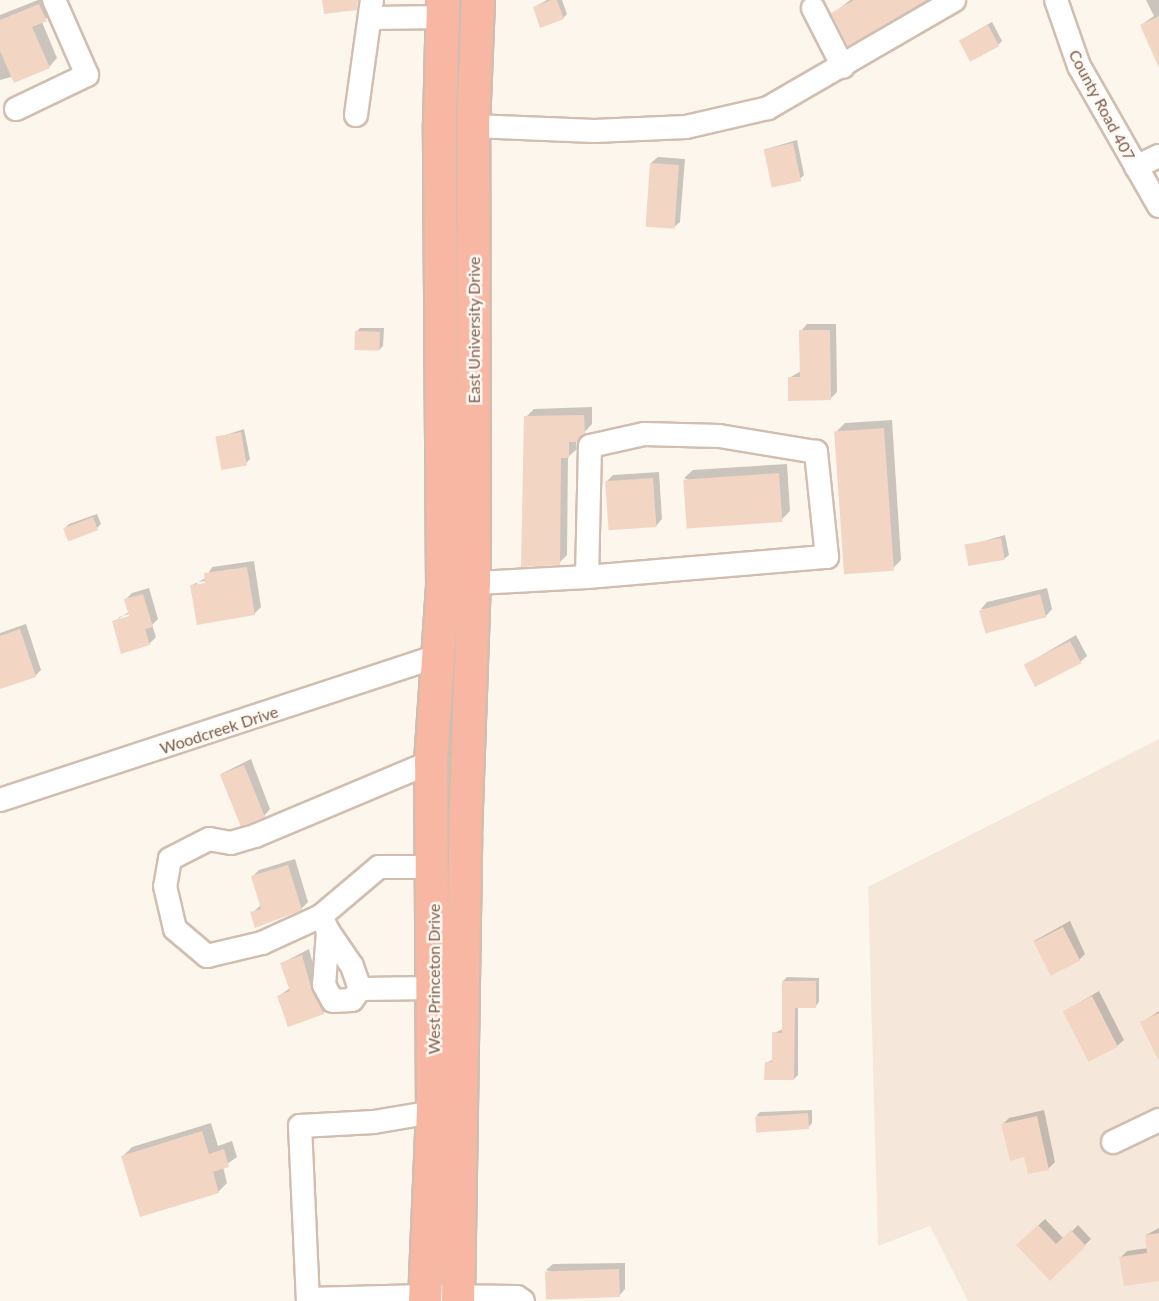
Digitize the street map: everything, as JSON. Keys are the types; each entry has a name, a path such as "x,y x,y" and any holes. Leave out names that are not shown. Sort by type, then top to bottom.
{"highway":[{"name":"East University Drive","path":"469,660 474,583 473,126 478,0"},
{"name":"East University Drive","path":"438,656 443,585 440,124 443,9"},
{"name":"West Princeton Drive","path":"425,1298 433,1112 434,867 431,762 438,656"},
{"name":"West Princeton Drive","path":"458,1299 469,660"}],"street":[{"path":"16,108 87,75 54,0"},
{"path":"473,126 594,131 686,128 768,108 843,67 954,0"},
{"name":"County Road 407","path":"1056,0 1079,66 1159,206"},
{"path":"813,8 843,67"},
{"path":"357,115 371,9 443,9"},
{"path":"1136,167 1159,156"},
{"path":"443,585 587,577 827,557 816,452 719,435 644,434 590,446 587,577"},
{"name":"Woodcreek Drive","path":"0,800 438,656"},
{"path":"431,762 255,836 231,843 209,839 170,859 165,886 175,929 207,956 262,943 325,924 379,867 434,867"},
{"path":"325,924 324,985 328,996 343,1004 351,1000 360,989 434,988"},
{"path":"325,924 352,966 360,989"},
{"path":"433,1112 374,1122 300,1126 308,1299 517,1297 523,1301"},
{"path":"1113,1142 1159,1120"}],"shaded area":[{"path":"1159,739 1159,1301 968,1301 930,1226 878,1246 868,887"}],"building":[{"path":"322,0 358,0 357,10 324,14"},
{"path":"557,0 564,19 540,28 533,7"},
{"path":"854,0 927,0 848,46 831,13"},
{"path":"39,4 47,21 32,27 50,68 14,83 0,51 0,20"},
{"path":"1159,16 1159,68 1140,25"},
{"path":"988,25 999,46 970,62 959,40"},
{"path":"793,143 801,181 772,187 764,149"},
{"path":"650,163 679,165 674,229 646,227"},
{"path":"799,330 830,330 831,400 788,401 788,377 800,377"},
{"path":"355,331 380,332 379,351 354,350"},
{"path":"584,415 585,434 577,442 569,442 569,458 561,458 560,565 521,567 524,416"},
{"path":"884,428 894,571 844,574 834,431"},
{"path":"241,432 247,465 221,470 215,437"},
{"path":"779,473 782,522 687,529 683,480"},
{"path":"653,478 656,527 609,530 605,481"},
{"path":"93,517 98,530 68,542 63,528"},
{"path":"1001,538 1005,560 968,566 965,544"},
{"path":"247,567 255,615 197,625 190,585 205,583 204,573"},
{"path":"143,594 153,627 145,629 150,645 121,654 112,621 129,616 124,599"},
{"path":"1040,594 1046,617 985,633 979,610"},
{"path":"20,629 36,677 0,689 0,636"},
{"path":"1070,641 1081,663 1035,687 1024,665"},
{"path":"244,765 265,817 241,827 220,775"},
{"path":"288,865 302,910 255,928 250,912 261,909 251,876"},
{"path":"1063,927 1080,961 1051,976 1034,942"},
{"path":"302,955 312,991 324,1014 288,1027 277,996 290,991 280,963"},
{"path":"782,981 816,981 816,1008 795,1008 794,1080 764,1080 765,1062 772,1062 772,1032 782,1033"},
{"path":"1092,996 1118,1047 1088,1062 1063,1011"},
{"path":"1159,1013 1159,1062 1140,1022"},
{"path":"808,1113 809,1129 756,1133 755,1117"},
{"path":"1037,1116 1049,1170 1028,1174 1024,1157 1010,1161 1001,1124"},
{"path":"202,1131 209,1154 224,1149 229,1167 213,1172 219,1193 140,1217 121,1156"},
{"path":"1038,1225 1056,1244 1071,1230 1086,1246 1050,1281 1016,1245"},
{"path":"1159,1233 1159,1281 1124,1286 1119,1257 1147,1253 1145,1235"},
{"path":"619,1269 620,1297 546,1300 545,1272"}]}
